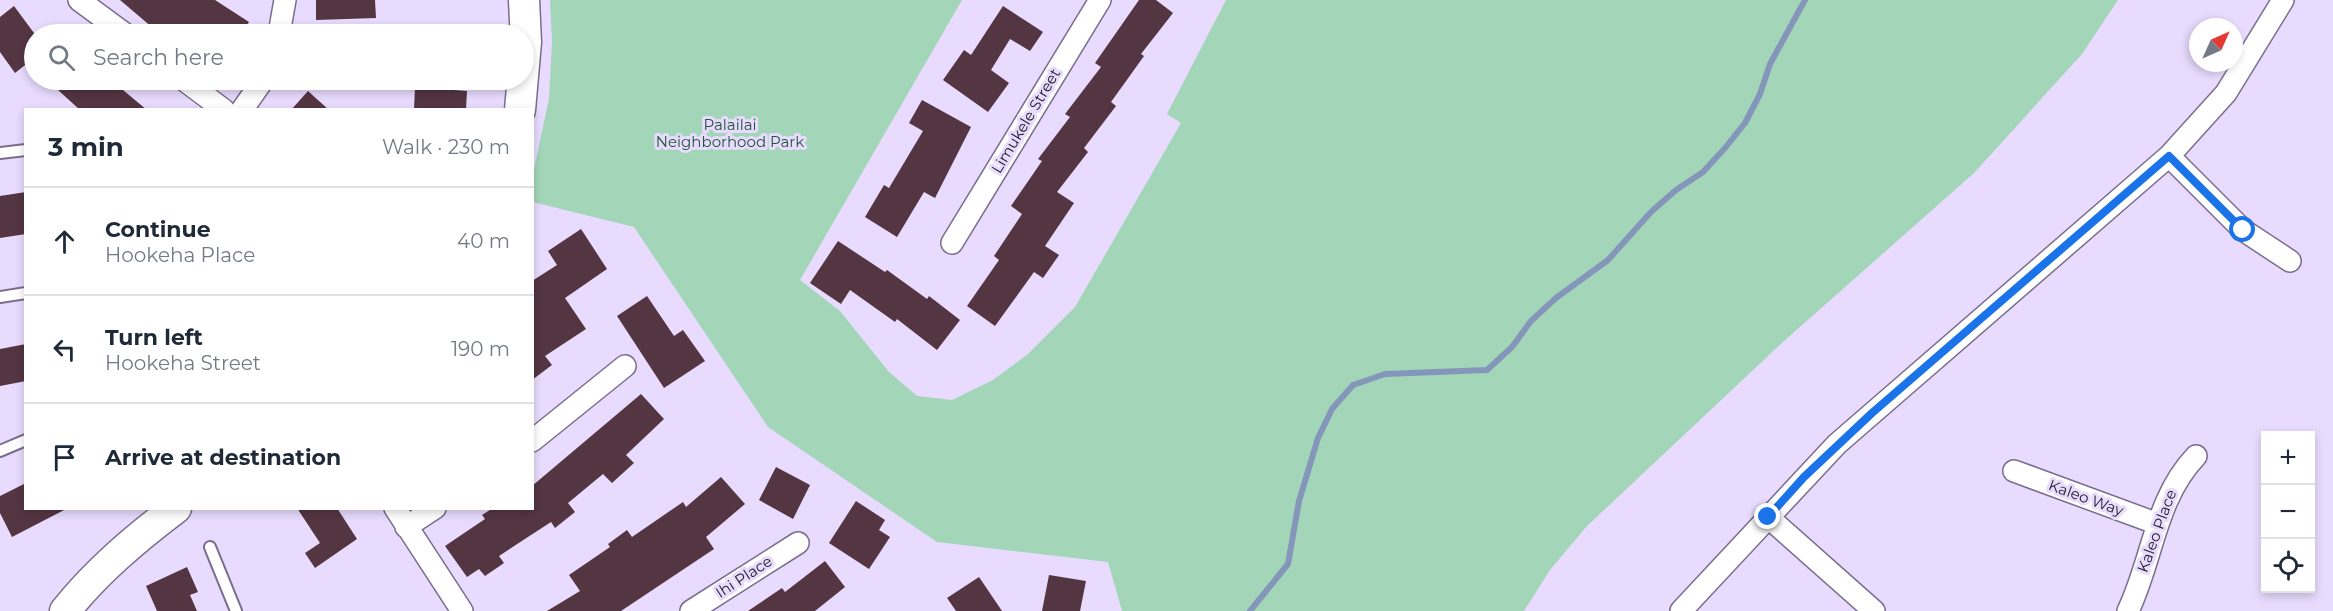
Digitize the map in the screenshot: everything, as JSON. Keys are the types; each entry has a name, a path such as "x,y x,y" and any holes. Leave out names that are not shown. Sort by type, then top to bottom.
{"street":[{"path":"79,0 111,24"},
{"path":"281,24 285,0"},
{"path":"524,0 525,24"},
{"name":"Limukele Street","path":"951,243 1100,0"},
{"path":"1681,611 1821,461 1872,413 2169,156 2226,93 2283,0"},
{"path":"197,90 221,108"},
{"path":"243,108 256,90"},
{"path":"520,108 522,90"},
{"path":"2169,156 2243,230 2290,261"},
{"path":"534,439 625,366"},
{"name":"Kaleo Place","path":"2128,611 2172,486 2196,456"},
{"name":"Kaleo Way","path":"2014,471 2157,525"},
{"path":"65,611 83,589 130,543 173,510"},
{"path":"395,510 462,611"},
{"path":"406,527 432,510"},
{"path":"1768,517 1874,611"},
{"name":"Ihi Place","path":"691,611 798,543"}],"lane":[{"path":"0,153 24,150"},
{"path":"0,297 24,293"},
{"path":"0,451 24,441"},
{"path":"210,547 236,611"}],"green space":[{"name":"Palailai Neighborhood Park","path":"550,0 962,0 800,280 840,311 889,372 917,396 952,400 993,380 1028,354 1075,307 1181,123 1167,114 1226,0 2118,0 2082,54 1974,173 1784,341 1587,526 1550,570 1524,611 1122,611 1108,562 937,542 768,427 634,227 534,202 534,169 549,98 552,42"}],"building":[{"path":"120,0 215,0 249,22 248,24 148,24"},
{"path":"316,0 375,0 376,18 316,20"},
{"path":"1139,0 1156,0 1173,13 1141,54 1144,56 1111,102 1116,106 1084,148 1088,152 1057,192 1074,203 1045,246 1059,255 1043,278 1034,272 995,326 967,306 999,260 994,256 1022,214 1011,206 1042,161 1038,159 1070,117 1065,114 1101,67 1095,63"},
{"path":"14,6 27,24 24,24 24,66 15,73 0,52 0,17"},
{"path":"1003,6 1043,32 1030,51 1010,39 991,70 1009,83 988,112 943,80 964,50 971,55"},
{"path":"58,90 123,90 145,108 78,108"},
{"path":"415,90 467,91 466,108 414,108"},
{"path":"308,91 327,108 293,108"},
{"path":"922,100 971,127 935,198 924,192 897,237 865,217 884,185 889,188 923,131 909,123"},
{"path":"24,192 24,234 0,238 0,196"},
{"path":"581,229 607,269 565,298 586,329 545,356 552,365 534,378 534,280 557,265 548,251"},
{"path":"838,241 885,272 887,270 927,299 929,296 960,320 937,350 897,319 895,322 850,290 841,304 810,283"},
{"path":"647,296 674,336 683,330 705,361 664,388 617,316"},
{"path":"24,344 24,381 0,386 0,349"},
{"path":"641,394 664,419 626,455 634,463 612,483 603,474 568,503 575,512 555,528 551,522 499,556 504,563 485,576 479,569 467,577 445,546 485,519 482,515 490,510 534,510 534,484"},
{"path":"776,467 810,485 793,519 759,500"},
{"path":"721,477 745,504 706,537 714,549 621,611 547,611 580,591 569,575 610,547 608,544 627,530 632,537 683,502 686,507"},
{"path":"24,484 24,510 64,510 12,537 0,513 0,496"},
{"path":"856,501 885,520 879,530 890,537 869,569 829,543"},
{"path":"298,510 338,510 357,539 315,568 305,553 320,543"},
{"path":"825,561 845,587 815,611 748,611 782,588 785,592"},
{"path":"187,567 198,592 190,595 197,611 157,611 146,586"},
{"path":"1049,575 1086,581 1080,611 1042,611"},
{"path":"979,577 1002,611 956,611 947,598"}],"waterway":[{"path":"1250,611 1288,564 1299,501 1318,438 1332,409 1353,385 1385,374 1487,370 1512,347 1531,321 1556,298 1608,260 1651,212 1676,190 1703,172 1725,148 1745,123 1760,94 1770,64 1805,0"}],"route":[{"path":"1768,517 1837,444 2169,156 2243,230"}]}
